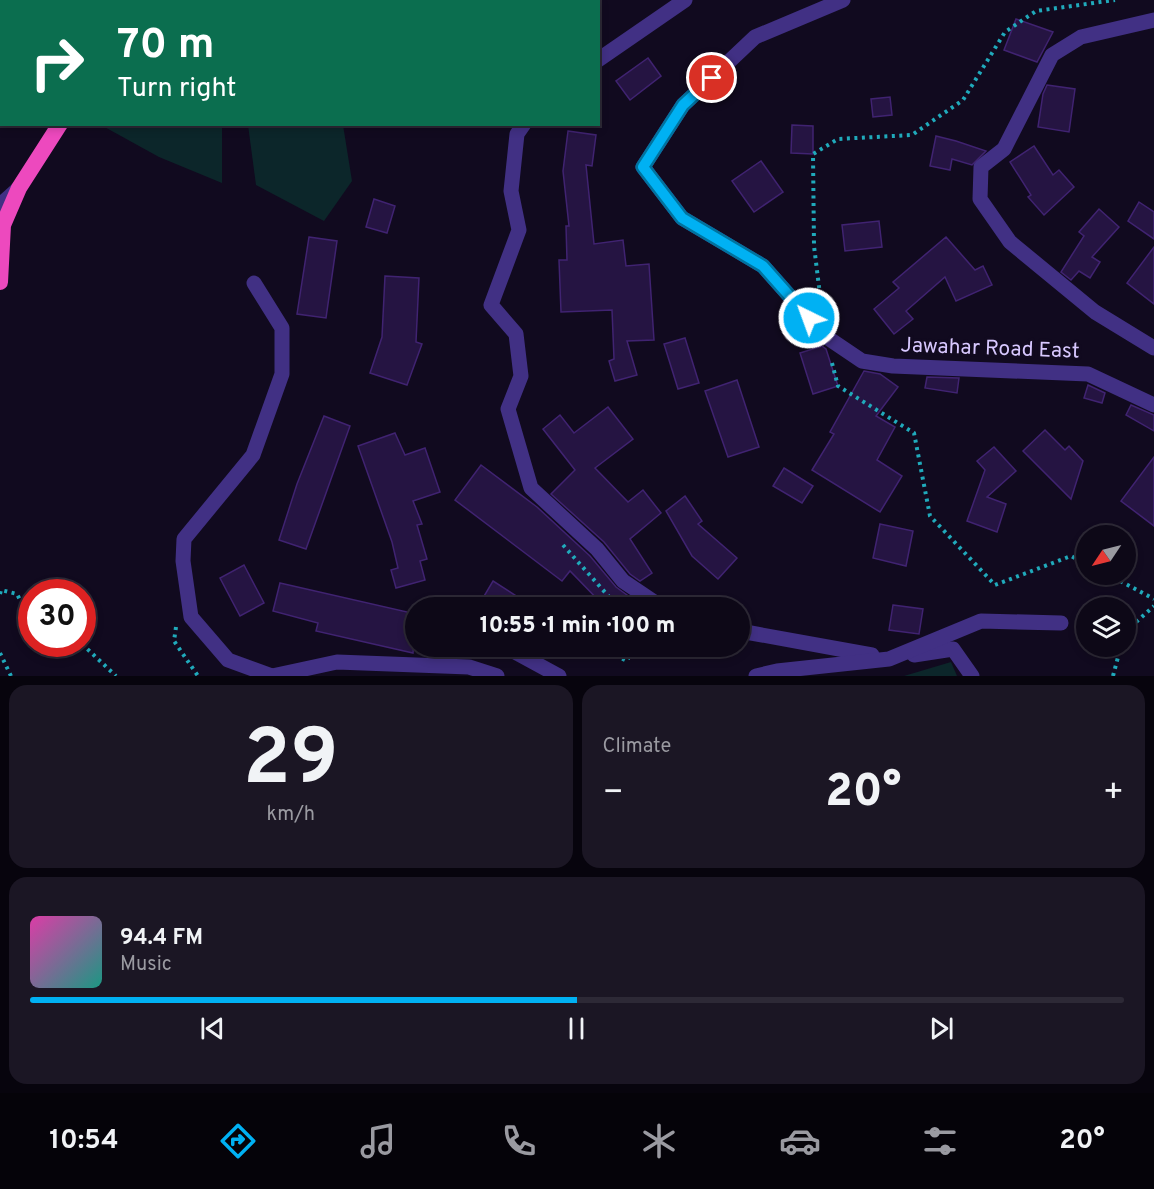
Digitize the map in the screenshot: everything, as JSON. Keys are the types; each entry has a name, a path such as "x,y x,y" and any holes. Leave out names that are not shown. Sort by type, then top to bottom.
{"highway":[{"path":"0,282 3,225 19,188 59,126"}],"street":[{"path":"600,59 685,0"},
{"name":"Jawahar Road East","path":"843,0 755,37 683,105 643,167 682,218 763,266 825,336 862,360 893,366 1088,374 1154,405"},
{"name":"Jawahar Road East","path":"1154,20 1081,37 1052,55 1004,149 981,167 980,200 1010,242 1095,312 1154,348"},
{"path":"523,126 517,134 511,191 519,230 491,305 516,334 521,376 508,409 531,488 597,549 623,580 647,597"},
{"path":"0,205 19,188"},
{"path":"254,283 282,328 282,374 253,455 184,539 183,561 191,617 228,660 272,676 337,662 469,667 497,676"},
{"path":"750,633 889,658 981,621 1061,623"},
{"path":"756,676 777,671 953,649 972,676"},
{"path":"524,657 559,676"}],"path":[{"path":"1076,559 1071,556 995,585 930,516 914,432 838,386 825,336 814,246 813,154 838,139 912,135 963,100 1005,32 1036,11 1115,0"},
{"path":"1128,585 1154,599"},
{"path":"0,594 1,590 18,596"},
{"path":"1136,622 1154,606"},
{"path":"0,653 11,676"},
{"path":"96,657 116,676"},
{"path":"1113,676 1118,657"}],"green space":[{"path":"103,126 222,126 222,183 159,157"},
{"path":"248,126 343,126 352,181 324,221 256,185"},
{"path":"951,662 957,676 904,676"}],"building":[{"path":"1016,19 1053,32 1037,62 1004,50"},
{"path":"648,58 661,76 630,100 616,81"},
{"path":"1047,85 1075,89 1069,132 1038,127 1043,94"},
{"path":"890,97 892,115 873,117 871,99"},
{"path":"792,125 813,126 813,154 791,153"},
{"path":"568,131 596,135 592,166 586,165 594,244 623,240 626,266 649,264 654,340 627,341 637,375 615,381 609,361 614,359 612,310 561,312 559,260 567,260 566,226 569,226 563,171"},
{"path":"936,136 986,151 972,165 952,159 950,170 930,166"},
{"path":"1034,146 1053,175 1059,170 1074,187 1044,215 1028,197 1031,195 1010,162"},
{"path":"761,161 783,192 754,212 732,181"},
{"path":"374,199 395,206 387,233 366,227"},
{"path":"1139,202 1154,212 1154,239 1128,221"},
{"path":"1099,209 1119,227 1092,257 1100,262 1090,278 1079,271 1071,280 1061,272 1084,236 1079,232"},
{"path":"879,221 882,247 845,251 842,225"},
{"path":"309,237 337,241 326,318 297,314"},
{"path":"946,237 975,270 983,266 992,285 956,301 945,277 906,311 913,319 894,334 874,309 899,288 893,282"},
{"path":"1154,247 1154,304 1127,283"},
{"path":"385,276 419,278 416,342 422,344 407,385 370,373 382,337"},
{"path":"685,338 699,383 678,389 664,344"},
{"path":"822,346 826,349 838,386 813,394 800,353"},
{"path":"864,371 880,374 898,387 876,416 895,427 877,460 902,476 880,512 812,470 834,434 830,432"},
{"path":"927,377 959,378 957,393 925,388"},
{"path":"737,380 759,447 728,457 705,391"},
{"path":"1088,385 1105,393 1102,403 1084,398"},
{"path":"1131,405 1154,415 1154,431 1126,415"},
{"path":"608,407 633,439 595,468 628,502 643,490 661,513 630,539 652,573 640,581 630,574 604,542 551,494 575,470 543,429 560,415 574,433"},
{"path":"324,416 350,426 306,549 279,540 297,484"},
{"path":"1045,430 1065,450 1069,446 1083,461 1071,499 1023,451"},
{"path":"395,433 405,455 425,448 440,492 413,501 422,524 417,525 427,559 420,561 425,580 396,588 391,570 398,568 392,542 358,446"},
{"path":"994,447 1016,471 987,497 1006,504 997,532 967,521 985,470 977,461"},
{"path":"1154,457 1154,526 1121,501"},
{"path":"481,465 537,507 590,556 616,587 630,597 595,597 570,571 562,581 455,500"},
{"path":"784,468 813,486 802,503 773,486"},
{"path":"685,496 702,521 698,524 737,558 718,579 692,556 666,511"},
{"path":"880,524 913,531 906,566 873,558"},
{"path":"244,565 264,603 240,616 220,578"},
{"path":"493,581 518,597 484,597"},
{"path":"280,583 405,611 405,651 316,631 318,623 273,611"},
{"path":"893,605 923,609 919,634 889,630"}],"route":[{"path":"712,78 683,105 643,167 682,218 763,266 809,318"}]}
